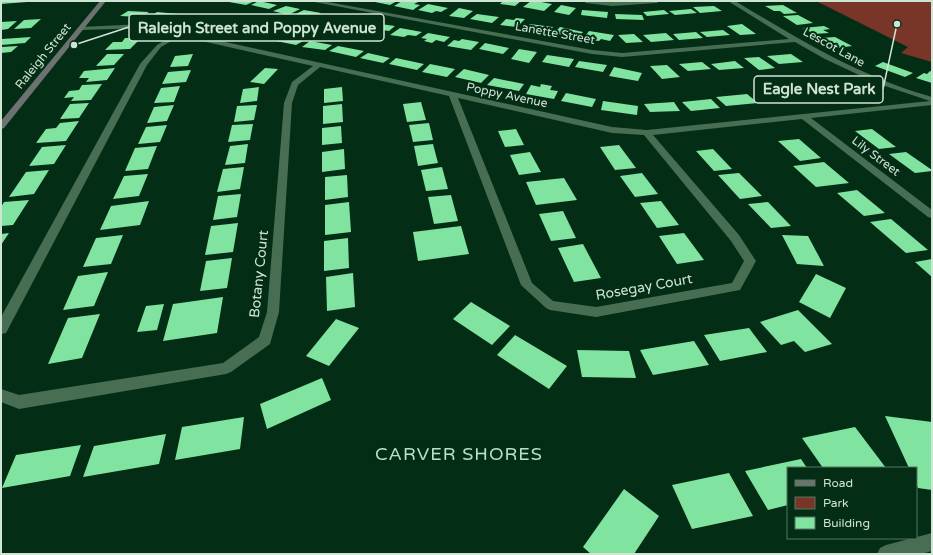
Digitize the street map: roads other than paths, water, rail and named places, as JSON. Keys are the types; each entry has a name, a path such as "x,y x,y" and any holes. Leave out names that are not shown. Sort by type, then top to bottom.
{"street":[{"name":"Raleigh Street","path":"1,126 103,1"},
{"name":"Lanette Street","path":"312,1 592,52 622,55 796,40"},
{"path":"586,1 612,4 657,1"},
{"name":"Lescot Lane","path":"731,1 851,71 877,83 907,94 932,99"},
{"name":"Poppy Avenue","path":"82,28 144,26 612,130 647,133 932,103"},
{"path":"1,329 144,64 159,46 179,34"},
{"name":"Botany Court","path":"1,394 19,402 226,368 265,340 273,312 288,103 295,84 318,65"},
{"name":"Rosegay Court","path":"454,96 527,286 550,305 596,312 736,287 750,261 735,238 647,133"},
{"name":"Lily Street","path":"804,117 932,215"},
{"path":"886,554 932,542"}],"place":[{"name":"Eagle Nest Park","path":"897,24"},
{"name":"Raleigh Street and Poppy Avenue","path":"74,45"}],"district":[{"name":"CARVER SHORES","path":"459,454"}]}
